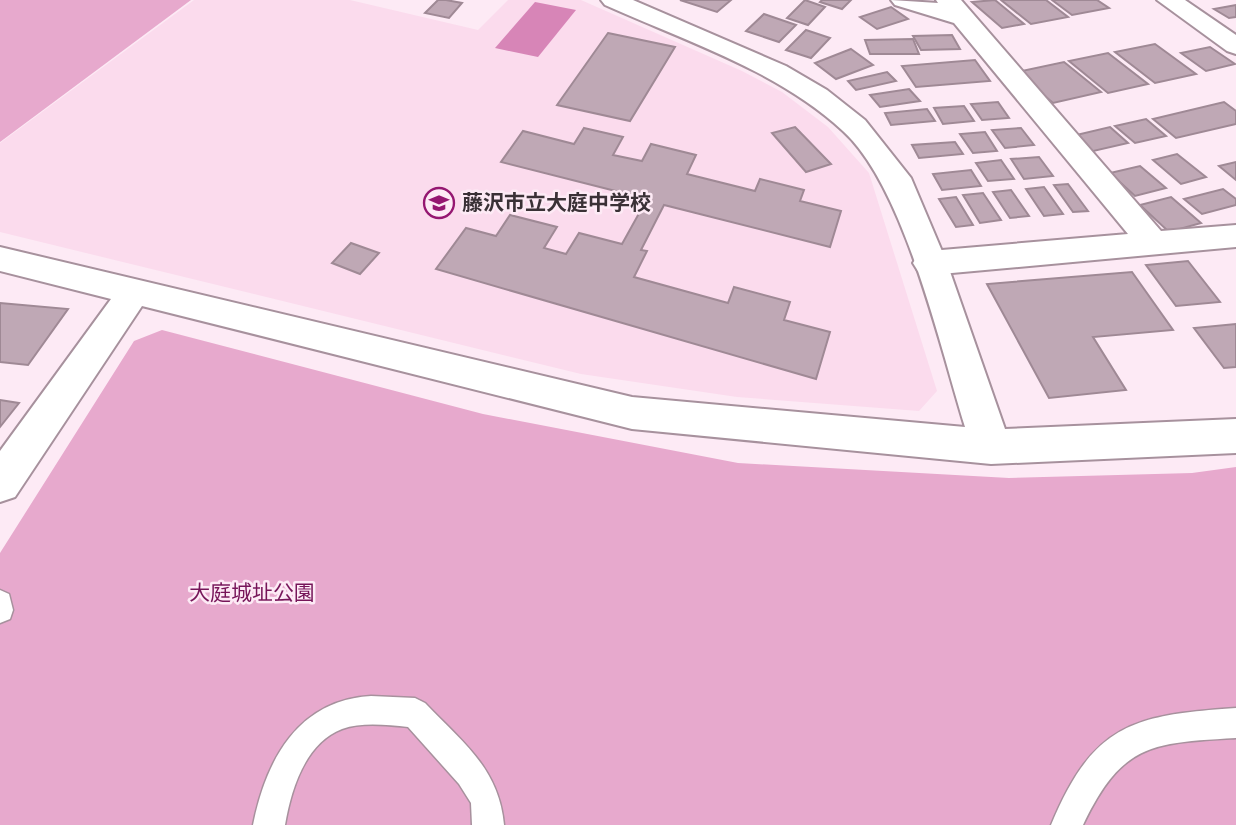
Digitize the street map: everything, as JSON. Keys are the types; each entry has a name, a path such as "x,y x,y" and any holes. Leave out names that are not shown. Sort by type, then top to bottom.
{"street":[{"path":"613,0 777,72 817,96 855,126 896,178 929,262 991,447"},
{"path":"903,0 954,8 1155,245"},
{"path":"1169,0 1236,46"},
{"path":"929,262 1155,245 1236,236"},
{"path":"0,259 632,413 991,447 1236,436"},
{"path":"0,484 134,292"}],"lane":[{"path":"0,603 0,610"},
{"path":"269,825 273,799 302,743 329,720 368,710 415,713 470,773 486,799 488,825"},
{"path":"1067,825 1078,802 1110,754 1145,735 1236,723"}],"shaded area":[{"name":"藤沢市立大庭中学校","path":"194,0 350,0 478,30 508,0 581,0 742,71 782,92 828,127 869,173 937,391 919,411 737,397 581,374 0,232 0,143"},
{"path":"535,2 576,10 538,57 495,48"}],"green space":[{"path":"0,0 191,0 0,142"},
{"name":"大庭城址公園","path":"162,330 483,414 738,463 1009,478 1192,473 1236,467 1236,825 0,825 0,553 134,341"}],"building":[{"path":"438,0 462,3 449,18 425,13"},
{"path":"680,0 731,0 717,12"},
{"path":"805,0 825,7 808,25 787,18"},
{"path":"851,0 842,9 820,2"},
{"path":"995,0 1024,24 1002,28 972,2"},
{"path":"1001,0 1046,0 1068,17 1031,24"},
{"path":"1052,0 1097,0 1109,8 1072,15"},
{"path":"1236,5 1236,17 1229,18 1214,9"},
{"path":"891,7 908,19 877,29 860,17"},
{"path":"764,14 796,25 779,42 746,31"},
{"path":"806,30 830,38 811,58 786,50"},
{"path":"608,33 675,47 630,121 557,105"},
{"path":"952,35 960,49 921,50 913,36"},
{"path":"913,39 919,54 870,54 865,40"},
{"path":"1155,44 1196,74 1155,83 1115,52"},
{"path":"1210,47 1235,64 1206,71 1181,53"},
{"path":"851,49 873,65 836,79 815,63"},
{"path":"1108,53 1148,84 1108,93 1069,61"},
{"path":"975,60 990,81 916,87 902,66"},
{"path":"1064,62 1101,92 1053,103 1017,72"},
{"path":"887,72 896,81 856,90 848,81"},
{"path":"909,89 920,101 880,107 870,95"},
{"path":"998,102 1009,118 982,120 971,104"},
{"path":"1224,102 1236,111 1236,124 1176,138 1153,119"},
{"path":"964,106 974,121 943,124 934,108"},
{"path":"927,109 935,121 891,125 885,113"},
{"path":"1146,119 1166,136 1135,143 1115,126"},
{"path":"795,127 831,164 806,172 772,133"},
{"path":"1110,127 1128,143 1089,152 1072,136"},
{"path":"584,128 623,137 613,155 642,161 651,144 696,155 687,174 755,191 760,179 804,190 800,201 841,211 830,247 664,205 641,250 647,251 634,277 728,303 734,287 790,302 784,320 830,332 816,379 436,269 466,228 496,236 510,215 557,227 544,248 566,254 579,233 622,244 647,199 501,162 523,131 574,144"},
{"path":"1021,128 1034,145 1005,148 992,130"},
{"path":"985,132 997,151 973,153 960,134"},
{"path":"955,142 963,154 919,158 912,145"},
{"path":"1177,154 1206,177 1181,184 1153,160"},
{"path":"1039,157 1053,176 1024,179 1011,159"},
{"path":"1001,160 1014,179 988,181 976,163"},
{"path":"1236,162 1236,180 1219,166"},
{"path":"1140,166 1166,188 1135,196 1110,173"},
{"path":"971,170 981,186 942,190 933,174"},
{"path":"1068,184 1088,211 1073,212 1054,185"},
{"path":"1044,187 1063,214 1044,216 1026,189"},
{"path":"1223,189 1236,199 1236,205 1202,214 1184,199"},
{"path":"1011,190 1029,216 1010,218 993,192"},
{"path":"983,193 1001,220 980,223 963,195"},
{"path":"956,197 973,225 956,227 939,199"},
{"path":"1171,197 1201,223 1169,232 1140,205"},
{"path":"351,243 379,253 360,274 332,263"},
{"path":"1188,261 1220,302 1176,306 1146,265"},
{"path":"1132,272 1173,330 1093,337 1126,390 1049,398 987,284"},
{"path":"0,303 68,309 28,365 0,362"},
{"path":"1236,324 1236,367 1224,368 1194,328"},
{"path":"0,400 19,403 0,427"}],"place":[{"name":"藤沢市立大庭中学校","path":"439,203"}]}
